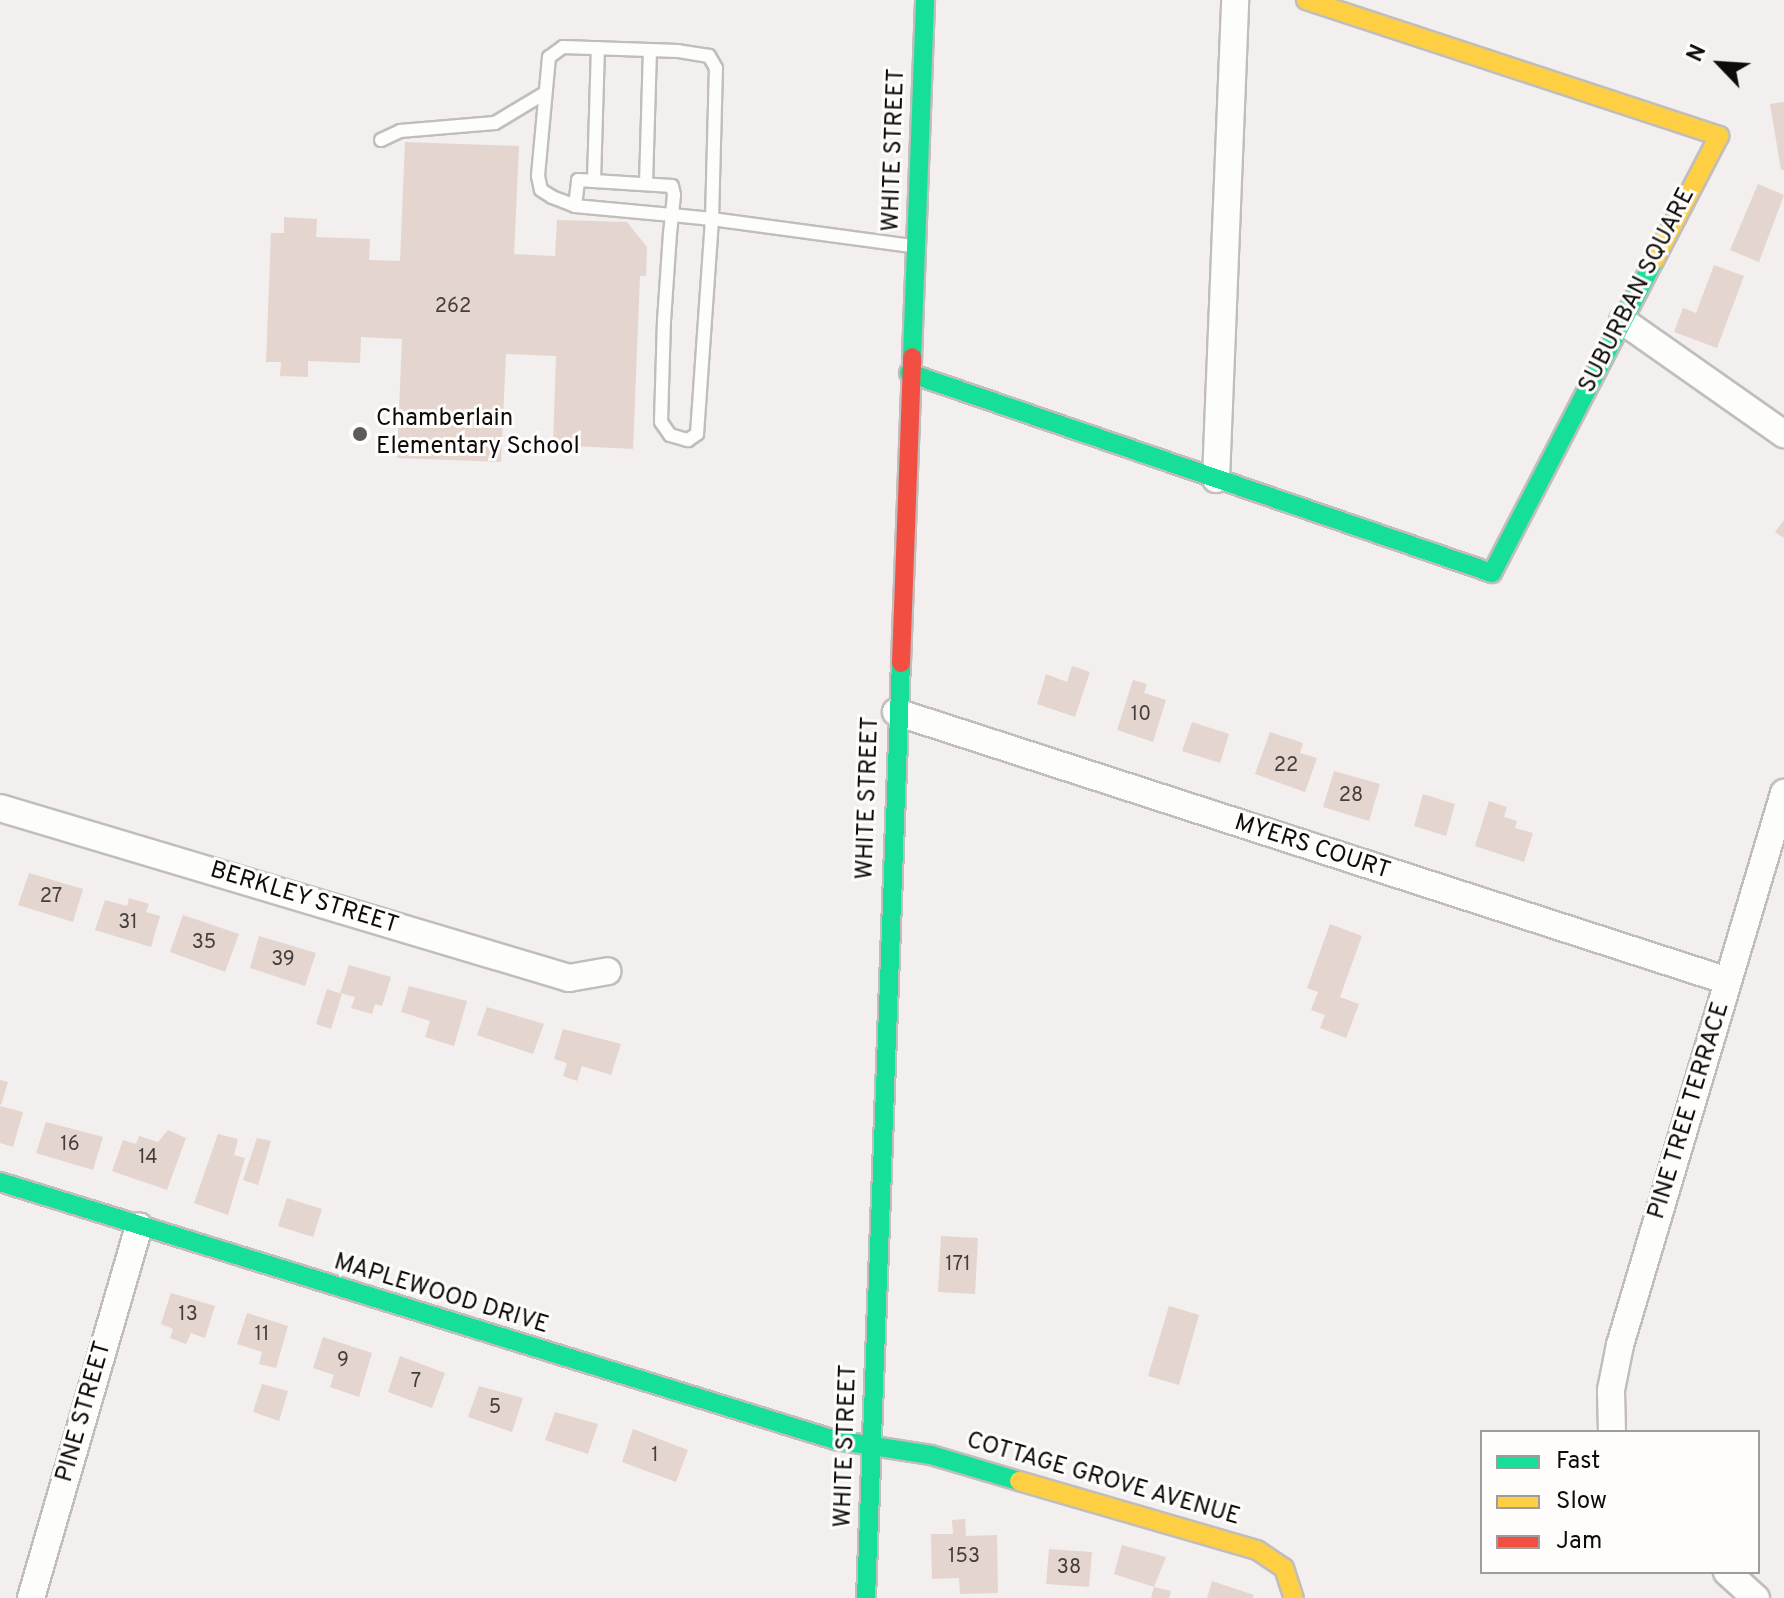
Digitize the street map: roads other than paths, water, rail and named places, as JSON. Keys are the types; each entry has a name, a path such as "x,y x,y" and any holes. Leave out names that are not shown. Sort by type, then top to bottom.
{"street":[{"name":"WHITE STREET","path":"866,1598 896,712 925,0"},
{"path":"1216,479 1235,0"},
{"name":"SUBURBAN SQUARE","path":"909,373 1492,573 1719,136 1306,0"},
{"path":"1623,321 1784,434"},
{"name":"MYERS COURT","path":"896,712 1728,981"},
{"name":"PINE TREE TERRACE","path":"1612,1430 1617,1356 1728,981 1779,831 1784,793"},
{"name":"BERKLEY STREET","path":"0,808 569,978 607,971"},
{"name":"MAPLEWOOD DRIVE","path":"0,1182 870,1449"},
{"name":"PINE STREET","path":"31,1598 139,1226"},
{"name":"COTTAGE GROVE AVENUE","path":"870,1449 931,1455 1257,1550 1284,1568 1294,1598"},
{"path":"1729,1574 1756,1598"}],"lane":[{"path":"575,206 578,180 672,186 672,215 661,422 670,435 688,440 697,434 712,219 716,68 709,56 650,50 563,47 549,57 541,190 575,206 672,215 712,219 915,246"},
{"path":"594,181 598,48"},
{"path":"646,184 650,50"},
{"path":"381,140 400,131 495,123 545,93"}],"place":[{"name":"Chamberlain Elementary School","path":"360,434"}]}
